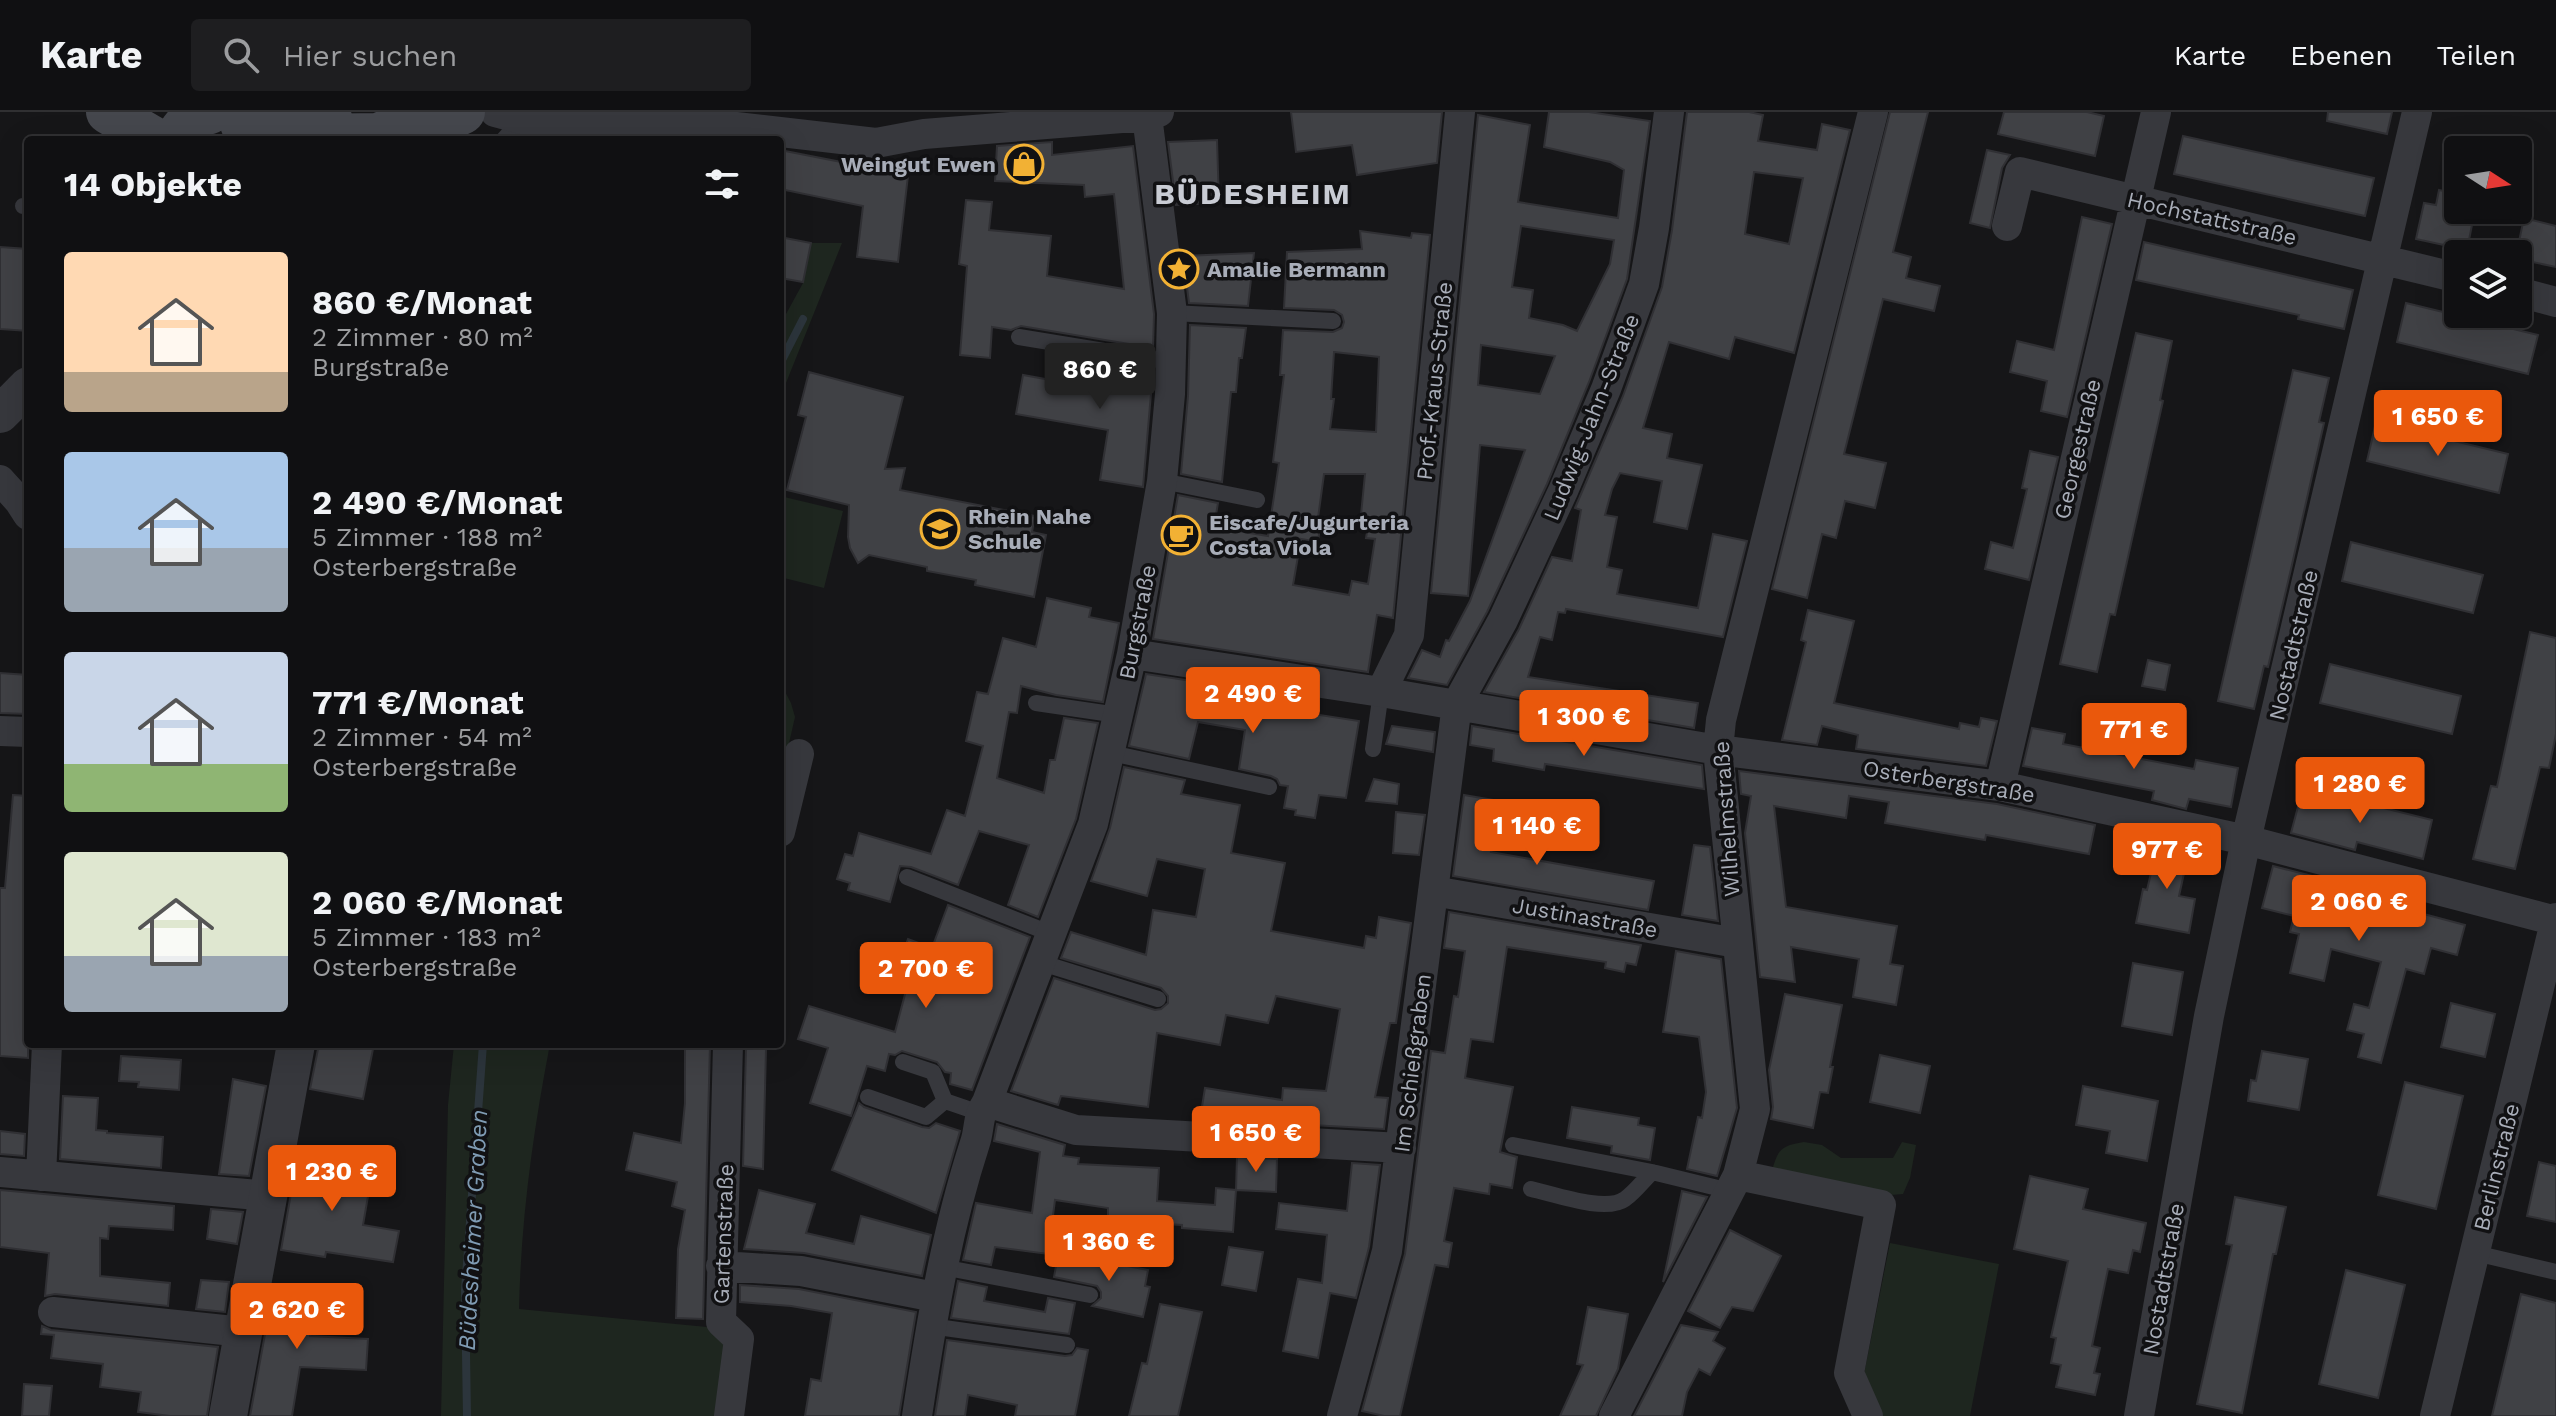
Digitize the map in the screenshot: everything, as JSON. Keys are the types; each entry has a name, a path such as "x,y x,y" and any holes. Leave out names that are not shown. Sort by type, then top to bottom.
{"main road":[{"path":"108,112 199,125 306,123 307,136 400,136 463,112"}],"street":[{"path":"495,112 531,123 728,126 876,143 924,123 1153,114"},
{"name":"Prof.-Kraus-Straße","path":"1381,692 1409,635 1460,112"},
{"name":"Ludwig-Jahn-Straße","path":"1457,704 1503,620 1563,491 1644,284 1669,112"},
{"name":"Wilhelmstraße","path":"1614,1416 1734,1183 1755,1109 1718,750 1721,720 1873,112"},
{"name":"Georgestraße","path":"2000,786 2156,112"},
{"name":"Nostadtstraße","path":"2139,1416 2209,1016 2246,840 2417,112"},
{"name":"Burgstraße","path":"917,1416 936,1297 961,1183 984,1108 1093,824 1132,654 1162,481 1171,362 1172,313 1153,114"},
{"name":"Hochstattstraße","path":"2007,226 2020,172 2444,275"},
{"path":"2532,296 2556,302"},
{"path":"0,414 24,390"},
{"path":"0,480 24,509"},
{"name":"Osterbergstraße","path":"1132,654 1457,704 1718,750 2000,786 2246,840 2556,920"},
{"name":"Im Schießgraben","path":"1342,1416 1387,1251 1457,704"},
{"path":"0,731 24,732"},
{"path":"784,816 799,754"},
{"name":"Justinastraße","path":"1433,891 1737,943"},
{"name":"Berlinstraße","path":"2435,1416 2556,920"},
{"path":"41,1176 47,1048"},
{"path":"228,1416 295,1048"},
{"name":"Gartenstraße","path":"728,1048 721,1322 739,1339 729,1416"},
{"path":"984,1108 1076,1130 1401,1148"},
{"path":"0,1172 268,1196"},
{"path":"1734,1183 1881,1205 1849,1373 1868,1416"},
{"path":"721,1266 801,1271 936,1297"},
{"path":"53,1312 243,1332"}],"lane":[{"path":"1172,313 1333,321"},
{"path":"1019,337 1171,362"},
{"path":"1162,481 1257,500"},
{"path":"1373,749 1381,692"},
{"path":"1036,703 1118,715"},
{"path":"1111,753 1269,787"},
{"path":"907,877 1052,934"},
{"path":"1042,963 1158,999"},
{"path":"903,1062 933,1072 945,1101"},
{"path":"868,1097 926,1117 945,1101"},
{"path":"945,1101 984,1108"},
{"path":"1513,1145 1652,1172 1734,1183"},
{"path":"1531,1189 1601,1205 1613,1204 1624,1200 1652,1172"},
{"path":"2475,1253 2556,1272"},
{"path":"936,1297 1090,1295"},
{"path":"936,1297 1067,1345"}],"shaded area":[{"path":"811,243 842,243 784,388 784,318 803,283"},
{"path":"784,497 843,511 824,588 784,578"},
{"path":"784,690 795,717 784,765"},
{"path":"454,1048 549,1048 529,1176 519,1309 707,1327 734,1346 722,1416 441,1416 448,1105"},
{"path":"1804,1142 1822,1145 1841,1158 1893,1158 1902,1142 1916,1145 1910,1178 1903,1194 1891,1195 1771,1174 1780,1151 1789,1145"},
{"path":"1890,1243 1999,1264 1970,1416 1882,1416 1864,1374"}],"building":[{"path":"1291,112 1442,112 1437,163 1357,175 1352,145 1296,152"},
{"path":"1549,112 1589,112 1650,121 1627,279 1547,484 1487,612 1447,685 1408,678 1422,650 1440,657 1446,640 1449,641 1470,601 1525,450 1480,445 1468,596 1431,593 1478,115 1530,125 1518,202 1618,218 1624,170 1610,162 1544,147","holes":["1521,226 1614,240 1610,264 1577,331 1529,318 1533,290 1512,287","1481,345 1555,356 1540,394 1478,385"]},
{"path":"1687,112 1749,112 1763,115 1758,141 1817,150 1822,124 1850,130 1794,353 1735,337 1729,359 1669,342 1643,428 1672,434 1667,458 1702,465 1687,529 1654,522 1662,481 1620,473 1605,515 1617,517 1607,567 1622,570 1617,594 1698,608 1713,534 1747,541 1723,637 1566,609 1565,613 1558,612 1552,640 1540,637 1528,677 1698,703 1694,728 1484,692 1519,629 1552,557 1572,561 1581,510 1575,508 1623,396 1662,287","holes":["1754,172 1803,178 1789,244 1745,234"]},
{"path":"1890,112 1928,112 1893,252 1911,257 1906,278 1940,286 1934,311 1883,299 1844,454 1886,463 1875,508 1845,501 1836,538 1822,534 1807,598 1772,589"},
{"path":"2004,112 2087,112 2104,116 2095,156 1998,134"},
{"path":"2328,112 2392,112 2387,134 2327,121"},
{"path":"2183,136 2374,178 2365,216 2174,174"},
{"path":"1217,140 1219,203 1176,205 1168,142"},
{"path":"1052,142 1052,155 1133,146 1154,314 1153,348 1021,326 1011,330 992,327 990,358 960,355 967,266 959,264 966,200 992,202 989,230 1051,236 1047,276 1124,289 1114,194 1085,197 1084,185 995,181 997,146"},
{"path":"1987,150 2010,155 2002,168 1990,228 1970,223"},
{"path":"784,151 867,167 868,163 909,167 898,262 857,257 863,206 784,190"},
{"path":"2439,190 2444,191 2444,224 2472,224 2469,240 2444,240 2444,245 2416,239 2424,203 2436,205"},
{"path":"2082,217 2112,224 2067,417 2041,411 2047,381 2010,372 2017,341 2054,350"},
{"path":"2532,220 2556,226 2556,267 2532,262 2532,240 2519,240 2523,224 2532,224"},
{"path":"1360,231 1411,238 1412,233 1430,235 1393,618 1377,615 1368,672 1153,639 1178,495 1218,503 1214,527 1268,536 1279,463 1273,462 1284,375 1280,375 1283,330 1333,332 1342,328 1342,315 1334,310 1284,308 1287,252 1362,249","holes":["1334,352 1379,357 1376,432 1330,429 1334,399 1331,399","1324,474 1365,474 1360,525 1368,526 1366,538 1375,539 1368,584 1352,581 1349,595 1293,585 1301,539 1318,542"]},
{"path":"784,238 811,243 803,282 784,279"},
{"path":"2144,242 2353,290 2344,329 2298,319 2299,315 2136,280"},
{"path":"0,247 24,249 24,331 0,329"},
{"path":"1254,253 1248,306 1189,303 1183,256"},
{"path":"2406,303 2444,312 2444,328 2509,328 2538,335 2528,374 2397,342"},
{"path":"1190,325 1246,328 1236,392 1231,392 1222,482 1181,474"},
{"path":"2136,333 2172,341 2160,400 2163,401 2115,615 2110,614 2097,672 2060,664"},
{"path":"1077,358 1153,370 1143,487 1100,480 1108,430 1016,414 1023,375 1073,384"},
{"path":"2293,370 2329,378 2319,422 2324,423 2268,667 2264,666 2254,709 2218,701"},
{"path":"809,372 903,397 885,469 905,468 900,490 1035,516 1032,532 1046,535 1034,597 975,585 976,580 869,555 858,563 848,537 849,505 787,490 806,417 798,415"},
{"path":"2376,422 2508,454 2499,493 2367,461"},
{"path":"2030,451 2058,457 2029,580 1985,569 1991,542 2013,548 2027,489 2022,488"},
{"path":"2351,542 2483,575 2473,613 2342,581"},
{"path":"1047,598 1091,608 1089,617 1119,623 1103,702 1021,686 1017,713 1009,712 997,778 1044,793 1050,760 1055,760 1064,718 1098,723 1076,819 1038,917 1008,905 1029,845 979,831 958,885 911,867 900,866 890,902 848,890 850,883 837,879 845,854 853,856 859,833 931,854 947,810 965,816 983,746 966,741 977,692 988,694 1003,638 1036,647"},
{"path":"1808,610 1854,621 1834,703 1959,729 1960,723 1979,727 1981,718 1997,721 1986,766 1856,749 1858,735 1822,726 1817,745 1782,740 1806,642 1801,640"},
{"path":"2530,632 2556,638 2556,734 2549,768 2540,767 2515,869 2473,859 2491,786 2497,787"},
{"path":"2148,660 2170,665 2165,690 2142,686"},
{"path":"2330,664 2461,696 2452,734 2320,703"},
{"path":"0,673 24,675 24,714 0,713"},
{"path":"1146,674 1316,700 1313,714 1359,721 1346,798 1319,795 1315,818 1295,815 1296,810 1284,808 1288,786 1280,785 1271,776 1239,769 1245,730 1198,722 1189,759 1129,746"},
{"path":"1392,726 1435,732 1433,752 1386,744"},
{"path":"1472,726 1702,765 1704,789 1545,764 1544,770 1493,761 1494,749 1470,745"},
{"path":"2032,728 2065,734 2063,744 2194,769 2196,760 2238,768 2231,807 2189,799 2186,809 2152,800 2154,791 2023,766"},
{"path":"1124,767 1185,780 1181,794 1240,805 1231,853 1285,863 1271,931 1364,948 1366,936 1376,938 1379,917 1411,923 1396,1023 1390,1023 1375,1097 1388,1098 1384,1129 1200,1119 1205,1088 1282,1100 1283,1088 1326,1091 1340,1009 1276,996 1268,1023 1226,1015 1220,1045 1157,1033 1148,1107 1061,1096 1058,1105 1011,1091 1054,978 1155,1010 1168,1003 1168,996 1161,988 1061,958 1071,932 1146,955 1153,910 1196,917 1205,869 1157,859 1147,896 1091,881 1110,828"},
{"path":"1739,771 1997,804 2095,825 2089,854 1986,835 1985,840 1885,823 1889,802 1849,796 1846,818 1774,806 1786,907 1897,926 1890,964 1903,966 1896,1005 1853,997 1859,959 1791,947 1795,982 1760,977 1745,833 1751,796 1741,794"},
{"path":"1374,779 1399,784 1397,804 1366,801"},
{"path":"2303,788 2432,820 2423,859 2357,842 2355,850 2291,833"},
{"path":"13,795 24,796 24,1048 28,1048 28,1058 0,1056 0,888 5,888"},
{"path":"1464,795 1494,800 1486,848 1492,849 1491,852 1654,881 1648,910 1453,876"},
{"path":"1396,812 1425,815 1419,855 1393,853"},
{"path":"2159,839 2190,846 2179,896 2195,899 2189,933 2136,923"},
{"path":"1694,845 1710,847 1718,921 1682,915"},
{"path":"2273,866 2347,885 2345,893 2465,925 2457,955 2431,948 2424,974 2406,969 2381,1063 2358,1057 2364,1034 2347,1030 2354,1004 2369,1008 2381,962 2331,949 2324,981 2290,973 2299,934 2290,932 2294,916 2262,908"},
{"path":"948,905 1030,937 972,1090 950,1084 951,1073 945,1072 937,1062 902,1051 889,1054 885,1071 867,1066 851,1116 810,1103 828,1048 798,1039 809,1006 895,1032 908,983 894,977 908,939 932,948"},
{"path":"1449,912 1641,945 1636,965 1626,963 1624,972 1605,968 1606,962 1507,947 1493,1042 1471,1039 1465,1078 1513,1087 1500,1152 1517,1157 1512,1188 1490,1184 1489,1194 1454,1188 1444,1241 1452,1243 1448,1267 1435,1265 1400,1416 1384,1416 1362,1411 1405,1254 1431,1051 1445,1053 1454,996 1458,997 1465,951 1444,948"},
{"path":"1676,951 1721,959 1737,1108 1717,1176 1687,1169 1706,1092 1699,1037 1663,1032"},
{"path":"2133,963 2183,972 2172,1035 2122,1026"},
{"path":"1785,994 1842,1005 1828,1093 1820,1092 1813,1128 1771,1119 1773,1107 1769,1070"},
{"path":"2451,1003 2495,1014 2485,1057 2441,1047"},
{"path":"318,1048 373,1049 363,1099 310,1089"},
{"path":"685,1048 710,1048 703,1319 676,1318 678,1249 685,1210 672,1206 677,1182 626,1170 634,1133 681,1143"},
{"path":"746,1048 766,1049 763,1169 743,1166"},
{"path":"2262,1051 2308,1059 2299,1110 2248,1101 2251,1080 2256,1081"},
{"path":"1880,1055 1930,1066 1920,1113 1870,1102"},
{"path":"121,1056 181,1060 179,1090 138,1087 139,1082 119,1081"},
{"path":"233,1079 266,1086 249,1176 219,1174"},
{"path":"2405,1082 2463,1096 2436,1209 2378,1195"},
{"path":"2083,1086 2158,1101 2147,1161 2106,1153 2110,1131 2076,1125"},
{"path":"63,1096 98,1098 96,1130 163,1137 161,1168 60,1159"},
{"path":"859,1103 922,1127 929,1128 936,1123 960,1131 936,1213 832,1170"},
{"path":"1572,1107 1639,1118 1638,1125 1655,1128 1650,1160 1611,1153 1612,1146 1567,1138"},
{"path":"997,1124 1065,1145 1063,1156 1079,1158 1078,1164 1159,1168 1157,1201 1215,1205 1216,1188 1236,1190 1233,1232 1182,1228 1182,1225 1108,1221 1108,1208 1055,1200 1048,1254 995,1247 991,1265 963,1260 976,1203 1032,1213 1040,1152 994,1141"},
{"path":"0,1131 25,1134 24,1156 0,1154"},
{"path":"299,1148 339,1155 336,1172 371,1179 363,1225 399,1231 393,1262 326,1252 325,1257 281,1250"},
{"path":"1237,1157 1277,1159 1276,1192 1236,1190"},
{"path":"2539,1162 2556,1166 2556,1222 2527,1216"},
{"path":"1352,1163 1380,1165 1369,1247 1356,1298 1330,1293 1318,1358 1283,1351 1298,1279 1322,1283 1327,1235 1276,1229 1279,1203 1347,1211"},
{"path":"2030,1176 2088,1189 2083,1209 2146,1223 2140,1252 2133,1250 2128,1273 2108,1269 2092,1346 2100,1348 2094,1373 2100,1374 2095,1395 2056,1387 2061,1365 2051,1363 2056,1338 2051,1337 2068,1261 2014,1249"},
{"path":"0,1190 174,1206 173,1230 109,1226 108,1239 100,1238 100,1276 170,1283 168,1306 55,1294 45,1296 49,1253 0,1247"},
{"path":"759,1190 815,1204 806,1233 854,1244 861,1216 931,1235 922,1276 804,1253 744,1249"},
{"path":"1682,1191 1707,1197 1663,1282"},
{"path":"2235,1197 2286,1207 2276,1254 2273,1254 2242,1413 2197,1404 2232,1245 2226,1244"},
{"path":"211,1209 243,1212 237,1244 207,1239"},
{"path":"1730,1230 1781,1256 1753,1311 1732,1307 1720,1328 1688,1311"},
{"path":"1229,1247 1263,1252 1256,1291 1222,1285"},
{"path":"1058,1255 1148,1270 1145,1286 1150,1287 1143,1317 1092,1306 1101,1298 1097,1286 1054,1277"},
{"path":"2346,1270 2405,1285 2378,1398 2319,1384"},
{"path":"201,1280 229,1282 225,1312 196,1309"},
{"path":"958,1281 987,1287 984,1301 1045,1312 1048,1298 1075,1303 1069,1334 951,1318"},
{"path":"274,1285 319,1288 310,1336 368,1339 366,1370 300,1367 292,1416 250,1416"},
{"path":"740,1285 799,1289 916,1312 899,1416 805,1416 811,1379 821,1381 832,1313 740,1302"},
{"path":"2521,1294 2556,1303 2556,1416 2492,1416"},
{"path":"1160,1304 1202,1312 1178,1416 1129,1416 1142,1363 1147,1364"},
{"path":"1588,1307 1628,1314 1618,1369 1596,1416 1560,1416 1583,1365 1577,1364"},
{"path":"1681,1325 1718,1332 1713,1341 1725,1348 1710,1375 1699,1369 1687,1392 1682,1416 1634,1416"},
{"path":"42,1326 51,1330 218,1347 207,1416 138,1412 141,1392 100,1387 103,1364 51,1358 54,1335 41,1334"},
{"path":"947,1340 1065,1356 1072,1355 1077,1348 1088,1350 1075,1416 1015,1416 1017,1405 968,1395 965,1416 935,1416"},
{"path":"24,1384 52,1386 49,1416 22,1416"}],"waterway":[{"name":"Büdesheimer Graben","path":"784,356 803,319"},
{"name":"Büdesheimer Graben","path":"467,1416 465,1290 483,1048"}],"place":[{"name":"Weingut Ewen","path":"1024,164"},
{"name":"Amalie Bermann","path":"1179,269"},
{"name":"Rhein Nahe Schule","path":"940,529"},
{"name":"Eiscafe/Jugurteria Costa Viola","path":"1181,535"}],"district":[{"name":"BÜDESHEIM","path":"1253,194"}]}
